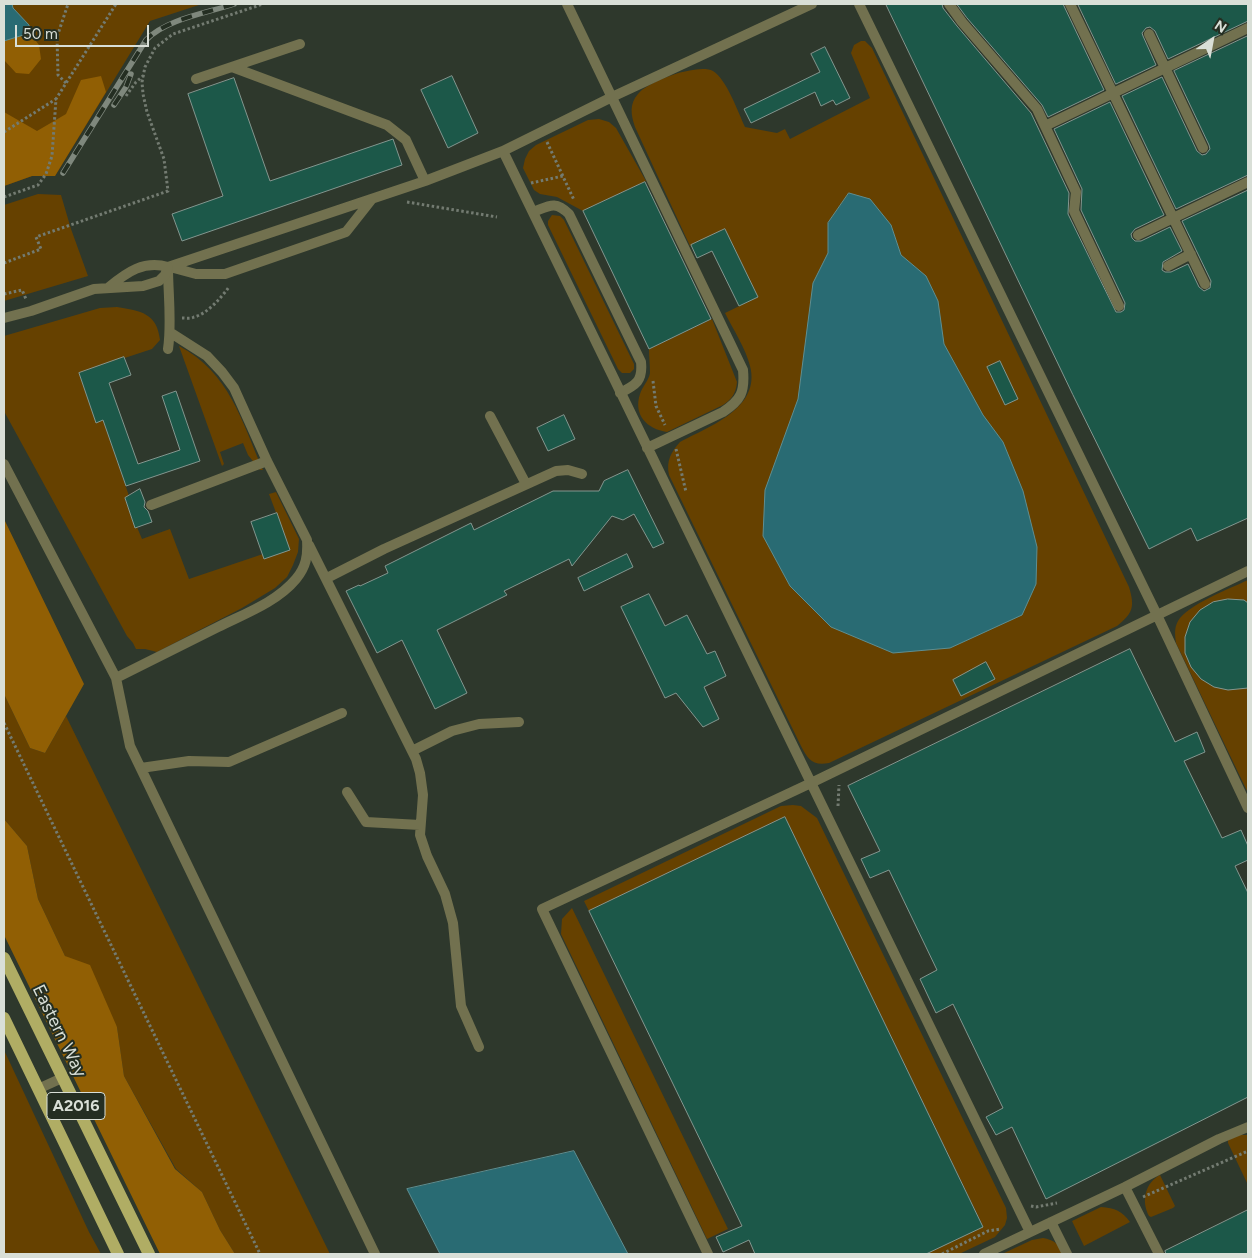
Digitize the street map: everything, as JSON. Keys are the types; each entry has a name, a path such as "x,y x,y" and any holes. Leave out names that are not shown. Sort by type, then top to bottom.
{"main road":[{"name":"Eastern Way","path":"4,958 149,1254"},
{"name":"A2016","path":"4,1018 118,1254"}],"street":[{"path":"567,4 743,370 744,384 741,395 735,404 723,412 647,448"},
{"path":"4,318 31,311 94,289 143,286 159,281 168,267 424,181 503,151 612,97 812,4"},
{"path":"859,4 1157,615 1248,808"},
{"path":"949,4 962,22 1031,101 1076,192 1074,211 1119,306"},
{"path":"1070,4 1205,284"},
{"path":"1045,126 1248,28"},
{"path":"1149,34 1202,148"},
{"path":"196,79 300,44"},
{"path":"232,67 387,125 406,140 424,181"},
{"path":"503,151 1030,1232"},
{"path":"1138,235 1248,182"},
{"path":"109,287 127,272 147,264 159,264 196,274 225,274 234,271 346,232 372,199"},
{"path":"533,212 554,204 562,207 569,214 642,362 642,372 639,380 634,386 620,393"},
{"path":"1168,266 1191,254"},
{"path":"168,267 171,332 168,348"},
{"path":"171,332 207,356 234,388 267,461 412,751 420,772 423,795 420,835 427,856 445,894 453,924 460,1006 479,1047"},
{"path":"490,416 526,484"},
{"path":"151,505 267,461"},
{"path":"4,464 116,678 130,746 375,1254"},
{"path":"327,578 384,549 556,471 568,470 582,474"},
{"path":"116,678 256,609 282,592 296,580 305,565 308,553 307,540"},
{"path":"708,1254 542,909 811,783 1248,571"},
{"path":"140,768 189,761 229,762 342,714"},
{"path":"412,751 452,731 480,724 519,722"},
{"path":"347,792 366,822 420,825"},
{"path":"38,1089 62,1078"},
{"path":"984,1254 1125,1187 1218,1139 1248,1127"},
{"path":"1125,1187 1159,1254"},
{"path":"1051,1222 1067,1254"}],"path":[{"path":"66,83 58,75 57,38 68,4"},
{"path":"4,132 56,99 116,4"},
{"path":"4,264 41,249 36,238 168,190 164,159 147,112 143,94 145,67 155,48 173,34 263,4"},
{"path":"126,96 136,82 144,76"},
{"path":"4,197 38,185 46,174 52,156 56,99"},
{"path":"401,201 497,218"},
{"path":"4,294 22,290 24,295"},
{"path":"4,723 260,1254"},
{"path":"942,1254 988,1232 999,1230"}],"shaded area":[{"path":"4,4 202,4 150,21 55,176 32,176 4,186"},
{"path":"30,33 39,45 41,59 29,74 16,73 4,60 4,41"},
{"path":"865,41 872,48 1129,587 1132,605 1129,613 1117,626 829,763 823,764 808,758 801,746 668,470 670,457 680,442 730,414 741,404 748,393 751,381 748,359 725,313 758,297 725,229 690,246 635,127 632,110 633,102 638,94 652,84 685,71 706,69 713,71 723,81 745,127 777,133 785,129 790,139 870,98 851,53 854,45"},
{"path":"101,76 106,92 55,176 32,176 4,186 4,112 37,131 66,114 81,80"},
{"path":"599,119 609,122 616,128 646,181 583,211 557,197 540,194 534,190 523,168 529,151 536,145 588,120"},
{"path":"38,194 61,195 88,276 4,301 4,205"},
{"path":"552,215 560,216 564,220 634,364 634,369 630,373 622,373 618,369 548,225"},
{"path":"117,307 146,315 155,324 160,340 152,349 79,373 96,422 103,420 129,496 125,499 142,539 170,529 189,579 263,554 290,550 269,494 276,492 299,539 298,552 293,565 287,577 275,588 242,608 157,652 136,649 127,636 5,413 4,336 100,308"},
{"path":"712,319 737,382 733,395 723,405 667,432 653,428 643,420 638,408 640,394 650,373 649,349"},
{"path":"179,346 211,370 222,384 232,399 263,470 260,470 248,455 243,443 220,452 224,464 222,466"},
{"path":"4,519 84,684 45,753 30,748 4,694"},
{"path":"1248,580 1248,793 1176,643 1175,632 1178,621 1190,609"},
{"path":"4,694 30,748 45,753 66,716 330,1254 235,1254 220,1230 202,1192 176,1169 124,1076 117,1027 65,956 38,899 27,846 4,819"},
{"path":"781,806 801,806 817,818 1006,1208 1007,1218 1005,1225 995,1237 959,1254 926,1254 983,1226 785,817 589,911 584,901"},
{"path":"4,819 27,846 38,899 65,956 90,965 117,1027 124,1076 175,1169 202,1192 220,1230 235,1254 160,1254 4,935"},
{"path":"572,908 728,1229 707,1239 561,934 562,919"},
{"path":"4,1050 89,1232 101,1254 4,1254"},
{"path":"1237,1135 1248,1135 1248,1185 1228,1143 1228,1139"},
{"path":"1160,1175 1175,1206 1151,1217 1145,1204 1146,1193 1151,1183"},
{"path":"1101,1207 1118,1211 1130,1222 1084,1246 1072,1221"},
{"path":"1043,1238 1056,1243 1064,1254 1002,1254 1032,1240"}],"water":[{"path":"4,4 12,4 13,8 29,25 30,33 4,41"},
{"path":"849,193 870,199 891,225 901,255 926,276 938,301 944,344 983,415 1003,442 1023,491 1037,547 1036,584 1022,615 950,648 893,653 831,627 790,586 763,536 765,490 798,399 813,283 828,253 828,223"},
{"path":"574,1151 628,1254 440,1254 407,1189"}],"building":[{"path":"886,4 942,4 957,26 1031,113 1069,193 1068,214 1116,312 1124,310 1125,303 1081,210 1082,189 1054,129 1110,102 1164,215 1135,229 1131,234 1132,238 1135,241 1141,241 1170,227 1182,251 1163,262 1162,270 1171,272 1188,264 1199,287 1204,291 1210,288 1211,281 1182,221 1248,190 1248,518 1197,541 1191,528 1149,549 1073,395"},
{"path":"957,4 1063,4 1104,90 1048,117 1042,105"},
{"path":"1078,4 1248,4 1248,21 1168,59 1155,31 1150,27 1146,28 1142,33 1156,65 1116,84"},
{"path":"1248,36 1248,175 1176,209 1122,96 1162,77 1197,151 1202,155 1206,154 1210,149 1209,145 1174,71"},
{"path":"825,47 850,98 836,105 833,100 821,106 815,92 751,123 744,109 820,72 811,54"},
{"path":"452,76 478,133 448,148 421,90"},
{"path":"234,78 270,181 393,139 402,165 182,241 172,214 223,196 188,94"},
{"path":"645,182 711,319 649,349 583,211"},
{"path":"725,229 758,297 739,306 712,251 697,258 691,245"},
{"path":"124,357 131,375 109,383 138,464 180,450 162,396 176,391 200,461 126,486 103,420 96,423 79,373"},
{"path":"1000,361 1018,399 1005,405 987,367"},
{"path":"564,415 575,439 548,451 537,428"},
{"path":"628,470 664,543 653,548 634,514 623,520 612,516 572,566 569,559 504,591 507,595 437,630 467,693 435,709 402,640 377,653 346,591 388,573 385,566 471,523 474,530 553,491 599,491 604,481"},
{"path":"140,489 145,502 144,507 148,511 152,522 135,528 125,498"},
{"path":"277,513 290,550 264,559 251,522"},
{"path":"627,554 633,567 584,591 578,578"},
{"path":"649,594 665,626 687,615 707,654 715,651 726,676 704,687 719,719 703,727 676,693 665,698 621,607"},
{"path":"1228,599 1244,600 1248,603 1248,688 1228,690 1214,687 1201,679 1191,667 1185,653 1185,637 1190,622 1200,610 1213,602"},
{"path":"1130,649 1175,742 1197,732 1205,752 1184,761 1222,838 1241,830 1248,846 1248,860 1235,866 1248,893 1248,1097 1046,1199 1012,1127 996,1135 986,1117 1003,1108 953,1004 936,1013 920,979 937,970 889,870 870,878 861,859 880,851 848,786"},
{"path":"986,662 995,679 961,696 953,680"},
{"path":"785,817 983,1227 926,1254 755,1254 749,1240 723,1252 716,1237 742,1226 589,911"},
{"path":"1248,1210 1248,1254 1166,1254 1165,1251"}],"railway":[{"path":"63,173 146,40 154,33 176,22 234,4"},
{"path":"114,105 126,87 131,74"}]}
